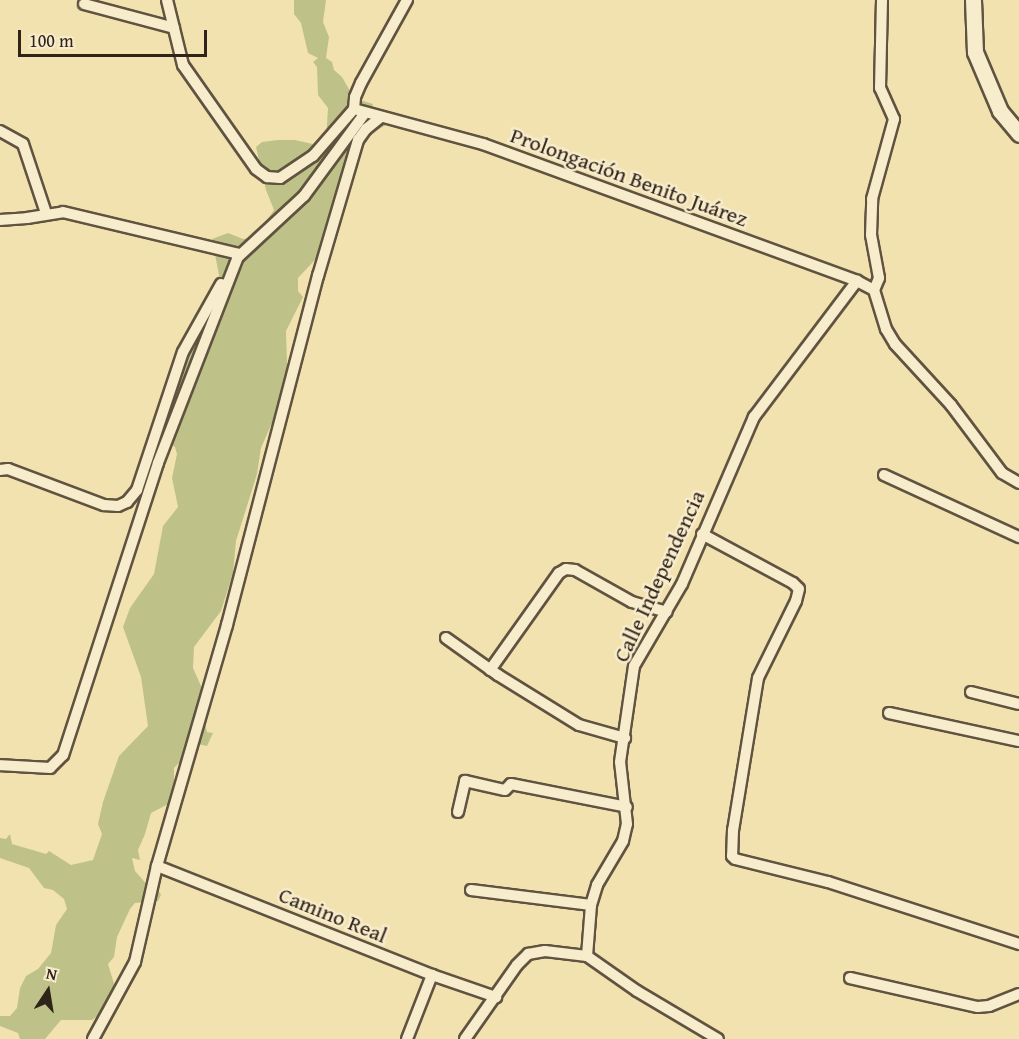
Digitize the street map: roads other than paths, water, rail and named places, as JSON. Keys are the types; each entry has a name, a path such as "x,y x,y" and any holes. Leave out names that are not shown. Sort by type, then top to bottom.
{"main road":[{"path":"970,3 975,52 981,69 1000,111 1019,134"}],"street":[{"path":"167,0 183,65 256,169 267,177 280,178 313,156 354,109 361,83 407,0"},
{"path":"882,0 880,88 894,119 872,199 872,242 879,278 874,290 886,329 895,344 951,405 1002,473 1019,483"},
{"path":"84,4 174,28"},
{"name":"Prolongación Benito Juárez","path":"354,109 483,144 858,280 874,290"},
{"path":"0,470 8,469 104,505 118,506 127,502 136,490 183,352 239,254 304,196 365,113"},
{"path":"93,1039 135,962 157,866 227,625 318,276 358,140 366,129 381,117"},
{"path":"0,131 23,144 45,213"},
{"path":"0,219 27,219 45,213 63,212 239,254"},
{"path":"0,765 50,768 63,755 158,463 239,254"},
{"name":"Calle Independencia","path":"587,956 591,905 597,885 623,841 627,807 620,762 634,666 682,584 754,417 858,280"},
{"path":"884,476 1019,537"},
{"path":"702,534 793,583 799,589 796,601 758,678 733,830 732,856 735,859 828,882 1019,944"},
{"path":"490,670 560,573 566,569 575,570 632,602 667,612"},
{"path":"446,638 490,670 579,725 625,738"},
{"path":"971,692 1019,704"},
{"path":"889,713 1019,741"},
{"path":"458,812 465,782 505,790 511,784 627,807"},
{"name":"Camino Real","path":"157,866 432,975 496,997"},
{"path":"471,890 591,905"},
{"path":"465,1039 517,965 528,954 545,951 587,956 637,991 718,1039"},
{"path":"407,1039 432,975"},
{"path":"850,978 978,1007 989,1006 1019,994"}]}
